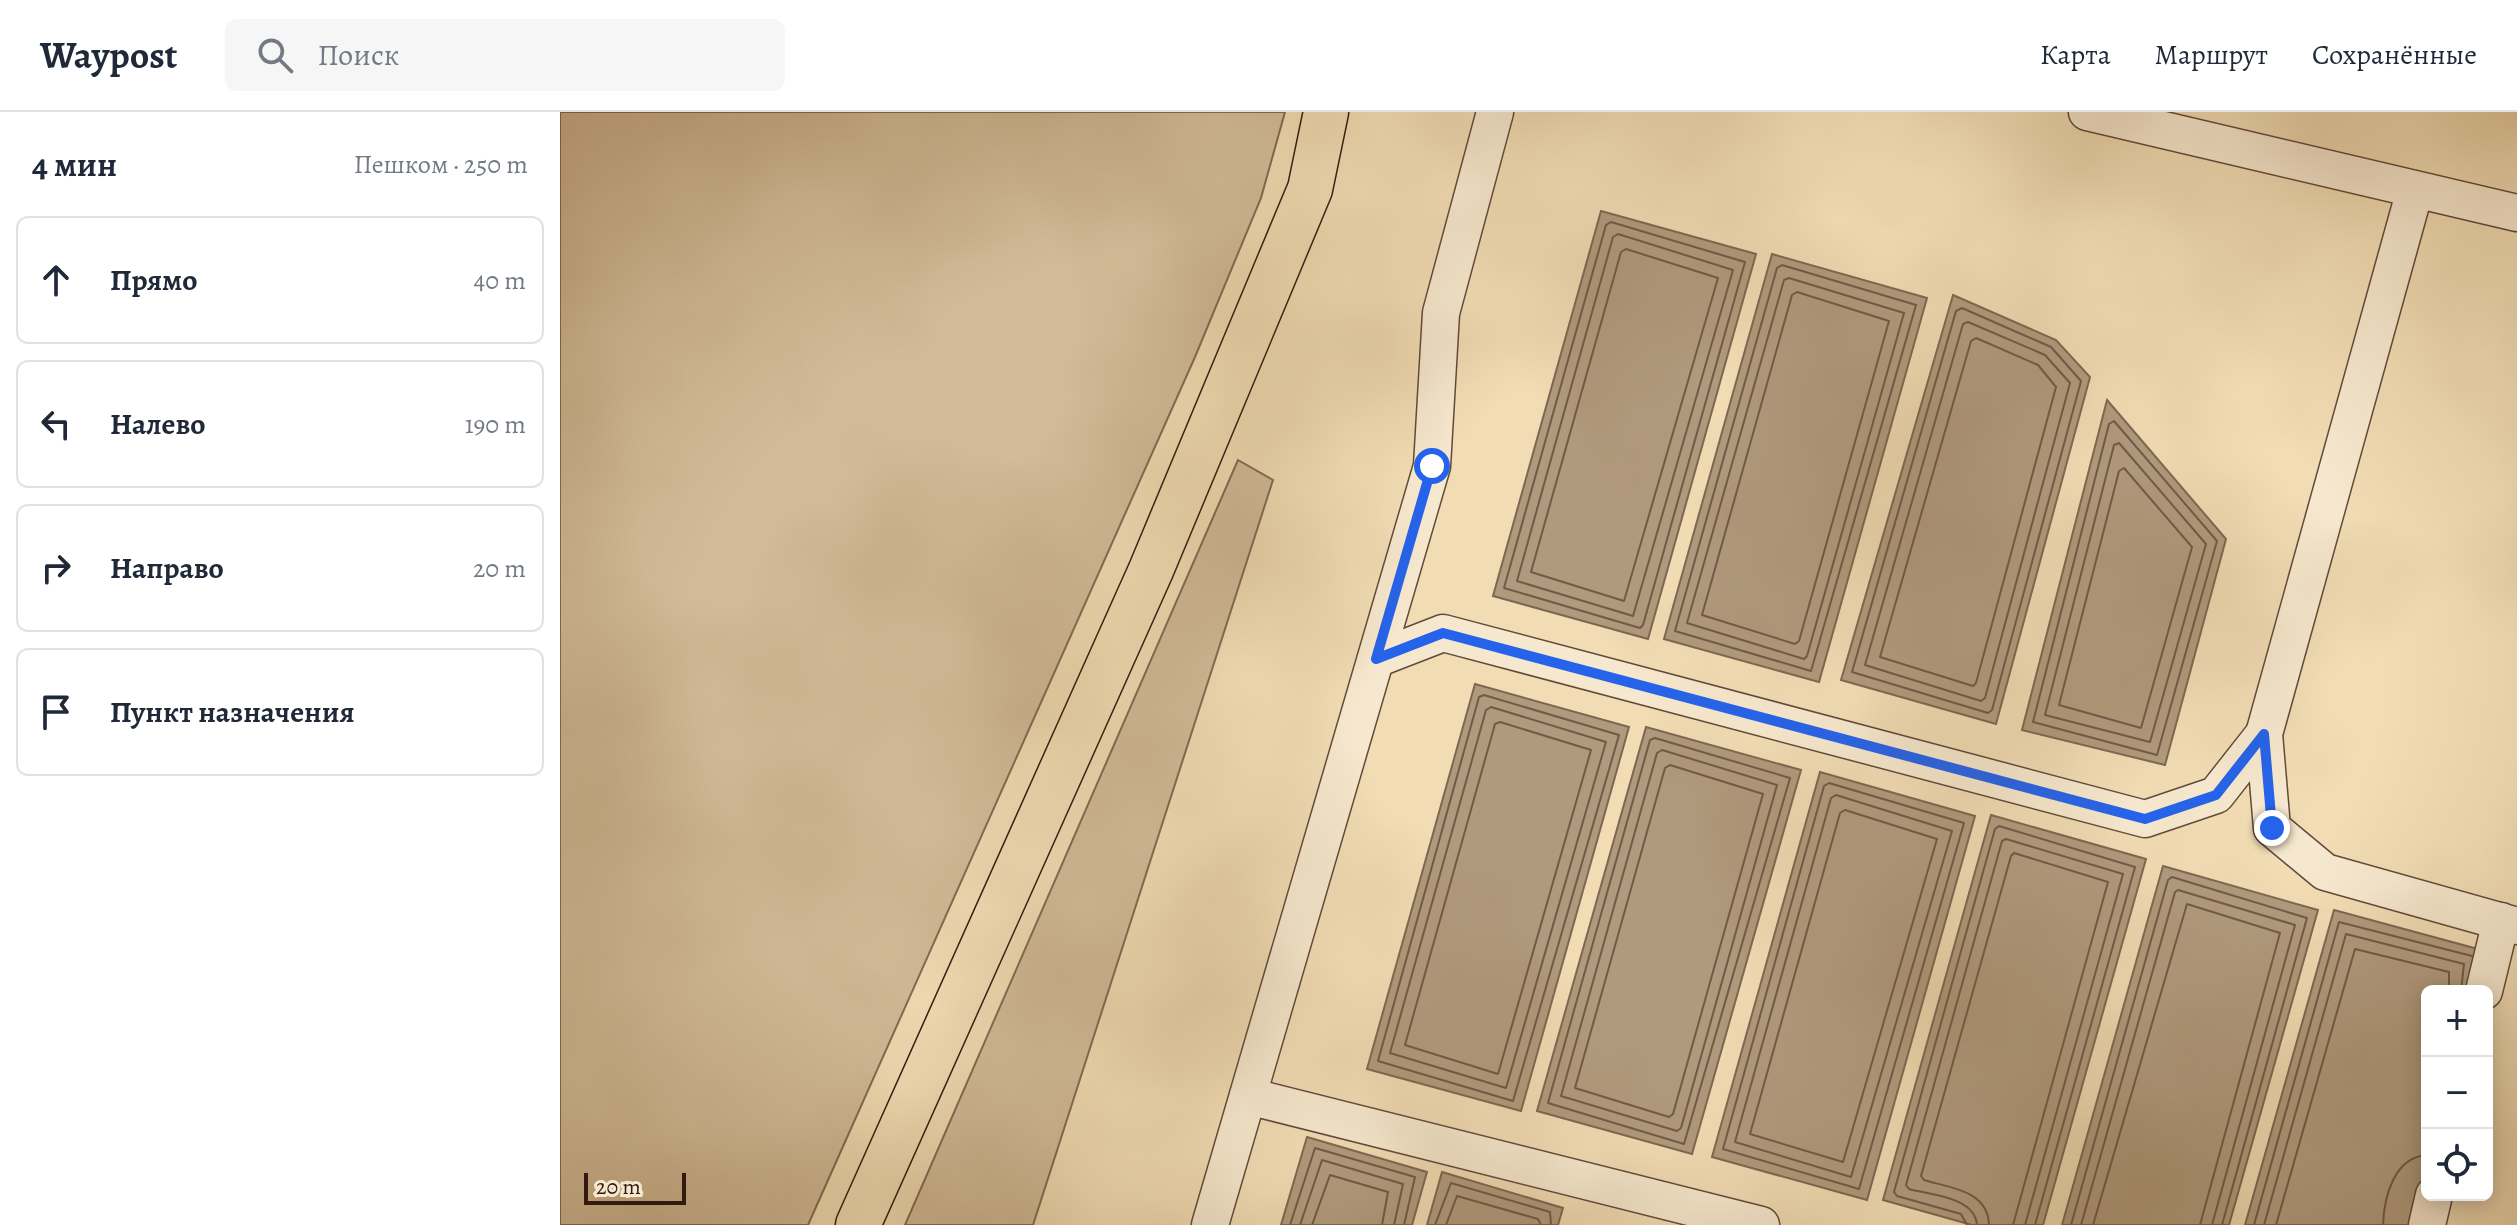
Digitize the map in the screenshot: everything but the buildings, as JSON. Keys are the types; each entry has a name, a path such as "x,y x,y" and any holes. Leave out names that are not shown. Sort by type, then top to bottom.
{"main road":[{"path":"858,1225 1151,570 1310,189 1326,112"}],"lane":[{"path":"1210,1225 1432,466 1441,313 1495,112"},
{"path":"2087,112 2517,213"},
{"path":"2415,190 2264,734 2272,828 2325,872 2509,924 2486,985"},
{"path":"1376,659 1443,633 2145,819 2216,795 2264,734"},
{"path":"1248,1096 1761,1225"},
{"path":"2427,1225 2433,1201"}],"shaded area":[{"path":"560,112 1285,112 1261,198 1195,357 808,1225 560,1225"},
{"path":"1238,460 1273,480 1033,1225 905,1225"}],"water":[{"path":"1601,211 1756,254 1648,639 1493,596"},
{"path":"1772,254 1927,298 1819,682 1664,639"},
{"path":"1953,295 2056,340 2090,377 1996,724 1841,680"},
{"path":"2107,400 2226,539 2165,765 2022,730"},
{"path":"1475,684 1629,727 1521,1111 1367,1069"},
{"path":"1646,727 1801,770 1692,1154 1537,1111"},
{"path":"1820,772 1975,816 1867,1200 1712,1157"},
{"path":"1991,815 2146,859 2043,1225 1972,1225 1883,1200"},
{"path":"2163,866 2318,910 2229,1225 2062,1225"},
{"path":"2334,910 2489,952 2480,985 2421,985 2421,1194 2412,1225 2245,1225"},
{"path":"1307,1137 1427,1172 1412,1225 1281,1225"},
{"path":"1442,1172 1563,1208 1558,1225 1427,1225"}],"route":[{"path":"1432,466 1376,659 1443,633 2145,819 2216,795 2264,734 2272,828"}]}
